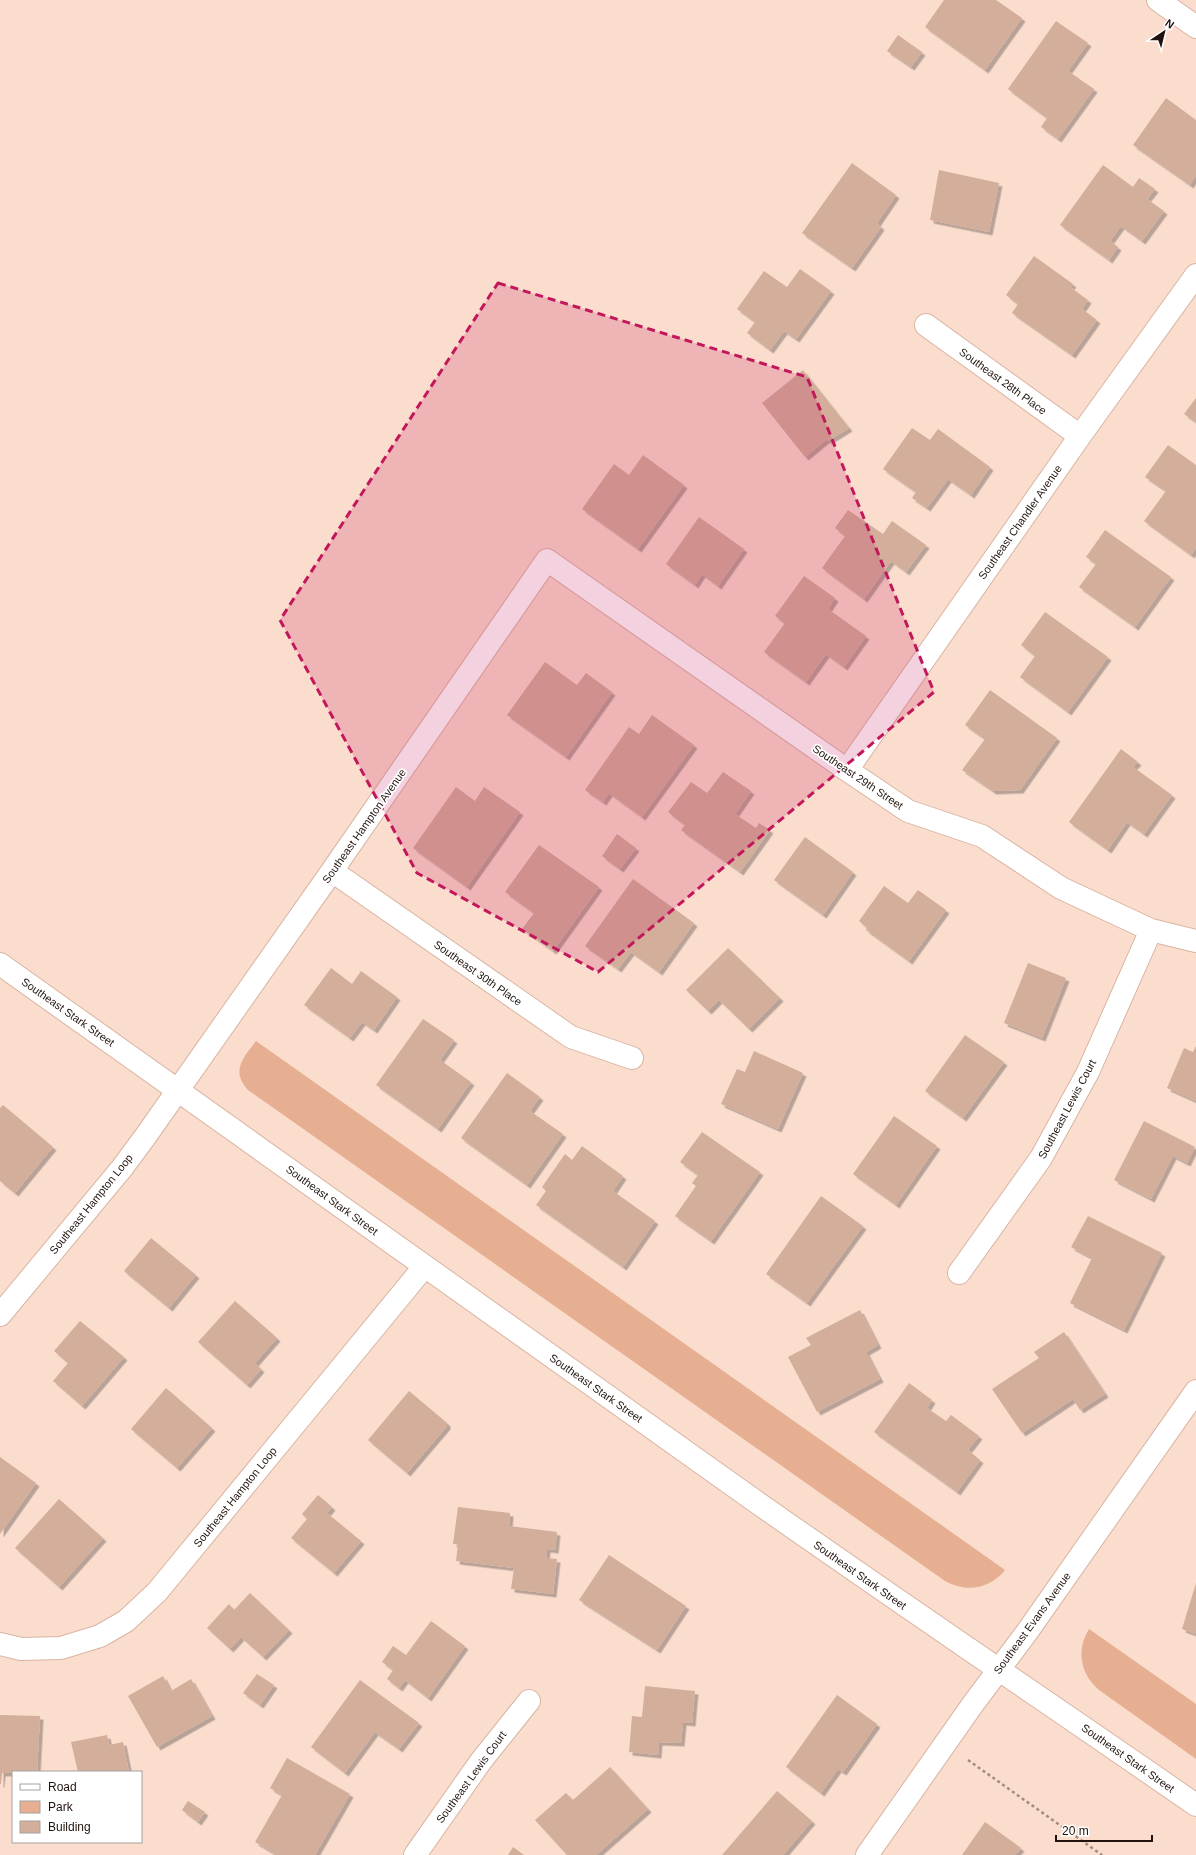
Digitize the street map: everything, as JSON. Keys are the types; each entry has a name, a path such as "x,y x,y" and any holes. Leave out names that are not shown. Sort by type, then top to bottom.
{"street":[{"path":"1158,0 1196,27"},
{"name":"Southeast Chandler Avenue","path":"847,770 1080,436 1196,275"},
{"name":"Southeast 28th Place","path":"926,325 1080,436"},
{"name":"Southeast 29th Street","path":"547,560 908,811 982,836 1061,888 1151,930 1196,941"},
{"name":"Southeast Hampton Avenue","path":"179,1090 547,560"},
{"name":"Southeast 30th Place","path":"332,871 571,1037 632,1058"},
{"name":"Southeast Lewis Court","path":"958,1273 1041,1158 1088,1072 1151,930"},
{"name":"Southeast Stark Street","path":"0,964 756,1502 1196,1805"},
{"name":"Southeast Hampton Loop","path":"0,1315 122,1168 179,1090"},
{"name":"Southeast Hampton Loop","path":"0,1644 22,1650 61,1648 100,1636 126,1621 157,1592 424,1267"},
{"name":"Southeast Evans Avenue","path":"867,1855 998,1670 1027,1632 1196,1392"},
{"name":"Southeast Lewis Court","path":"415,1855 481,1761 529,1701"}],"path":[{"path":"945,1744 1102,1855"}],"highlighted area":[{"path":"498,283 807,377 934,692 598,972 417,873 280,620"}],"green space":[{"path":"256,1041 1005,1570 992,1581 977,1587 961,1587 945,1581 248,1090 240,1077 239,1070 243,1059"},
{"path":"1089,1629 1196,1704 1196,1759 1099,1690 1093,1684 1084,1669 1081,1653 1082,1645"}],"building":[{"path":"944,0 996,0 1022,18 985,70 925,27"},
{"path":"1056,21 1088,43 1068,71 1094,89 1058,139 1041,127 1047,118 1008,89"},
{"path":"898,35 922,52 911,67 887,51"},
{"path":"1166,98 1196,120 1196,175 1190,185 1133,145"},
{"path":"852,163 896,195 877,223 881,227 852,268 802,233"},
{"path":"1103,165 1133,187 1139,178 1155,189 1147,199 1164,211 1142,241 1121,226 1110,241 1118,247 1109,260 1060,225"},
{"path":"939,170 999,183 989,232 930,220"},
{"path":"1034,256 1073,284 1070,287 1088,300 1082,309 1097,320 1072,355 1012,313 1018,304 1006,295"},
{"path":"800,269 831,291 796,339 784,331 770,350 747,333 755,322 737,309 764,271 787,287"},
{"path":"803,370 849,428 828,441 827,439 805,457 762,403"},
{"path":"1196,398 1196,422 1184,414"},
{"path":"912,428 930,440 938,429 990,467 971,495 948,479 927,508 912,498 916,492 883,469"},
{"path":"1168,445 1196,465 1196,548 1191,555 1144,521 1166,491 1145,477"},
{"path":"643,455 684,485 638,549 582,509 614,464 629,475"},
{"path":"848,510 883,534 892,521 926,545 906,572 891,561 864,599 822,568 845,536 835,528"},
{"path":"699,517 744,549 718,586 702,574 695,585 666,564"},
{"path":"1105,530 1171,577 1135,627 1079,587 1096,564 1086,557"},
{"path":"804,576 835,598 828,609 866,636 844,667 826,654 806,682 764,652 785,623 775,616"},
{"path":"1045,612 1108,657 1068,712 1020,677 1035,656 1021,645"},
{"path":"545,662 577,685 586,673 612,692 566,757 507,715"},
{"path":"990,690 1057,738 1020,790 993,791 962,770 985,739 965,725"},
{"path":"652,715 694,745 642,817 609,793 603,802 585,790 629,727 639,734"},
{"path":"1121,749 1138,762 1133,767 1172,795 1144,834 1127,822 1108,850 1069,822"},
{"path":"723,772 751,791 735,814 756,828 759,823 770,830 740,872 681,830 685,825 668,812 691,782 707,793"},
{"path":"456,787 475,801 484,787 520,812 467,887 413,848"},
{"path":"617,834 636,848 620,869 602,856"},
{"path":"805,837 853,872 823,915 774,880"},
{"path":"539,845 599,887 553,951 522,929 534,913 505,892"},
{"path":"633,879 694,923 659,972 631,952 618,969 585,946"},
{"path":"884,886 908,903 918,890 946,910 909,961 866,930 867,928 859,921"},
{"path":"728,948 780,998 749,1029 719,1000 708,1011 686,990"},
{"path":"1028,963 1066,978 1042,1038 1004,1023"},
{"path":"331,968 352,984 361,971 397,997 374,1030 362,1022 350,1038 304,1005"},
{"path":"423,1019 454,1040 440,1060 471,1082 438,1129 376,1085"},
{"path":"965,1035 1004,1062 963,1118 925,1091"},
{"path":"1196,1046 1196,1101 1167,1088 1184,1048 1193,1052"},
{"path":"754,1051 803,1073 778,1129 721,1104 737,1069 745,1072"},
{"path":"507,1073 540,1097 530,1111 563,1134 527,1185 461,1138"},
{"path":"3,1105 53,1147 15,1193 0,1181 0,1108"},
{"path":"894,1116 937,1146 896,1205 853,1174"},
{"path":"1144,1121 1195,1147 1187,1163 1173,1156 1151,1199 1114,1180"},
{"path":"702,1132 760,1172 711,1241 675,1216 696,1186 692,1183 698,1175 680,1162"},
{"path":"582,1146 623,1176 613,1191 655,1221 623,1267 536,1205 546,1191 542,1187 565,1154 572,1160"},
{"path":"821,1196 863,1226 807,1303 766,1274"},
{"path":"1088,1216 1162,1253 1124,1330 1070,1303 1092,1258 1071,1247"},
{"path":"151,1238 196,1275 169,1308 124,1271"},
{"path":"235,1301 277,1338 255,1363 261,1369 247,1385 198,1342"},
{"path":"860,1310 878,1345 866,1352 880,1379 817,1412 788,1357 811,1345 806,1338"},
{"path":"80,1321 124,1357 82,1406 53,1381 68,1363 54,1351"},
{"path":"1064,1332 1105,1394 1080,1410 1073,1399 1022,1433 992,1389 1039,1358 1034,1352"},
{"path":"909,1383 932,1400 927,1408 946,1421 951,1415 979,1436 968,1450 980,1460 957,1492 874,1432"},
{"path":"166,1388 212,1428 177,1468 131,1429"},
{"path":"409,1391 447,1423 447,1426 407,1473 368,1440"},
{"path":"0,1457 36,1483 0,1534"},
{"path":"318,1495 332,1507 327,1513 361,1541 334,1573 291,1538 307,1519 302,1514"},
{"path":"59,1499 103,1538 59,1587 15,1548"},
{"path":"458,1507 510,1513 509,1526 557,1532 555,1550 547,1549 546,1558 557,1559 553,1594 511,1589 514,1568 456,1561 458,1544 453,1544"},
{"path":"609,1555 686,1606 657,1650 579,1600"},
{"path":"1196,1583 1196,1634 1182,1629"},
{"path":"250,1593 289,1630 263,1657 241,1637 230,1649 207,1628 229,1604 234,1610"},
{"path":"431,1621 465,1646 428,1698 405,1680 399,1688 387,1679 393,1670 382,1662 393,1646 406,1655"},
{"path":"257,1674 274,1685 260,1705 243,1693"},
{"path":"163,1676 171,1691 191,1679 212,1716 157,1747 128,1696"},
{"path":"360,1680 419,1723 399,1749 375,1732 345,1773 311,1747"},
{"path":"645,1686 695,1691 692,1723 683,1722 681,1743 659,1742 658,1755 629,1752 632,1716 642,1717"},
{"path":"837,1695 877,1724 843,1772 838,1769 821,1793 786,1767"},
{"path":"0,1715 40,1716 37,1771 12,1771 12,1773 2,1773 0,1784"},
{"path":"107,1735 109,1745 123,1742 129,1771 78,1771 71,1742"},
{"path":"287,1758 350,1794 315,1855 277,1855 255,1842 282,1795 270,1788"},
{"path":"610,1767 648,1809 596,1855 567,1855 535,1820 566,1793 573,1800"},
{"path":"777,1791 812,1821 783,1855 722,1855"},
{"path":"188,1801 205,1812 198,1822 182,1810"},
{"path":"985,1822 1021,1848 1015,1855 962,1855"},
{"path":"513,1847 524,1855 508,1855"}]}
